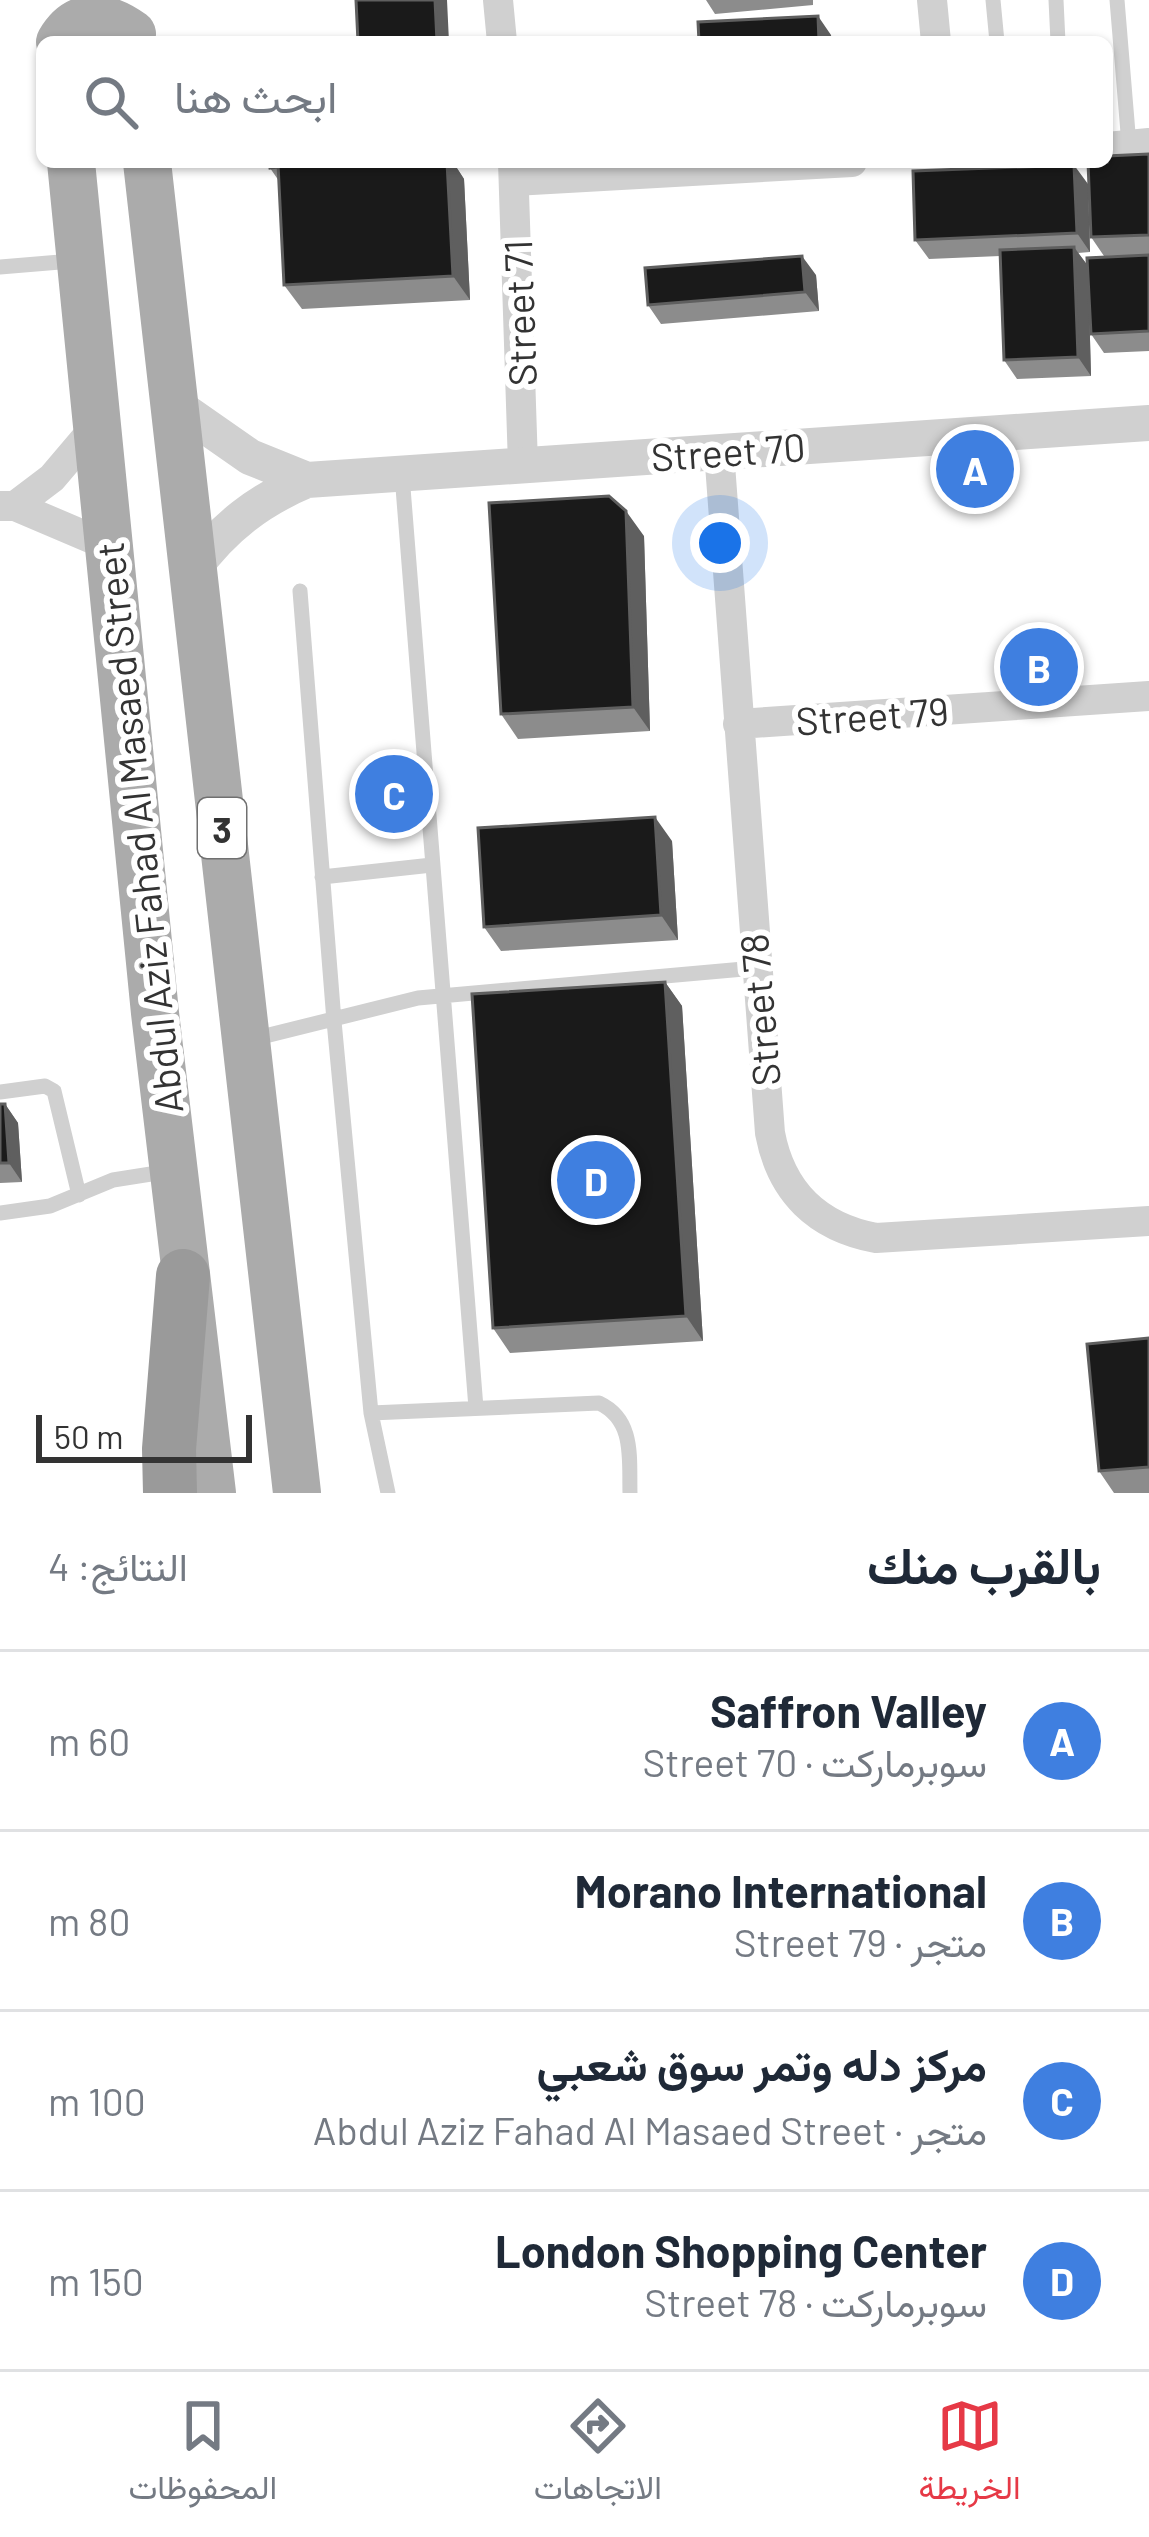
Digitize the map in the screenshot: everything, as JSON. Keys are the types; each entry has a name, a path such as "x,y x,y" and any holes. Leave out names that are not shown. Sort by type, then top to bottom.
{"highway":[{"path":"170,1493 169,1449 183,1276"}],"main road":[{"path":"54,0 59,36"},
{"path":"64,36 69,27 88,19 132,25"},
{"name":"Abdul Aziz Fahad Al Masaed Street","path":"72,168 183,1276 212,1493"},
{"name":"Abdul Aziz Fahad Al Masaed Street","path":"148,168 297,1493"},
{"path":"286,1411 322,1493"}],"street":[{"path":"498,0 501,36"},
{"path":"932,0 935,36"},
{"path":"514,172 649,168"},
{"name":"Street 71","path":"514,172 523,464"},
{"name":"Street 70","path":"174,404 250,457 307,479"},
{"name":"Street 70","path":"193,569 231,524 254,506 307,479 1149,423"},
{"path":"7,506 52,478 98,425"},
{"name":"Street 78","path":"719,451 755,968 774,1156 783,1178 812,1213 854,1234 876,1238 1149,1221"},
{"path":"7,506 109,546"},
{"name":"Street 79","path":"738,724 1149,696"}],"lane":[{"path":"993,0 997,36"},
{"path":"1056,0 1058,36"},
{"path":"1117,0 1128,145"},
{"path":"0,267 81,260"},
{"path":"402,472 476,1408"},
{"path":"300,590 371,1413 388,1493"},
{"path":"322,878 432,866"},
{"path":"245,1041 391,1003 443,995 755,968"},
{"path":"0,1093 45,1086 55,1091 79,1195"},
{"path":"0,1213 50,1206 123,1177 172,1170"},
{"path":"371,1413 586,1402 611,1409 626,1430 630,1493"}],"building":[{"path":"356,0 435,0 437,36 358,36"},
{"path":"818,16 819,36 699,36 698,22"},
{"path":"1149,154 1149,235 1091,237 1088,168 1113,168 1113,156"},
{"path":"278,168 447,168 453,276 284,285"},
{"path":"1074,168 1077,233 915,240 913,171"},
{"path":"1074,247 1078,357 1004,360 1000,250"},
{"path":"1149,255 1149,331 1091,334 1087,258"},
{"path":"802,256 805,292 648,305 645,268"},
{"path":"609,496 626,511 633,707 501,714 489,503"},
{"path":"655,817 661,915 484,927 478,828"},
{"path":"665,982 686,1316 493,1328 472,994"},
{"path":"0,1104 5,1104 9,1163 0,1163"},
{"path":"1149,1338 1149,1467 1099,1471 1087,1344"}],"place":[{"name":"Saffron Valley","path":"975,469"},
{"name":"Morano International","path":"1039,667"},
{"name":"مركز دله وتمر سوق شعبي","path":"394,794"},
{"name":"London Shopping Center","path":"596,1180"}]}
